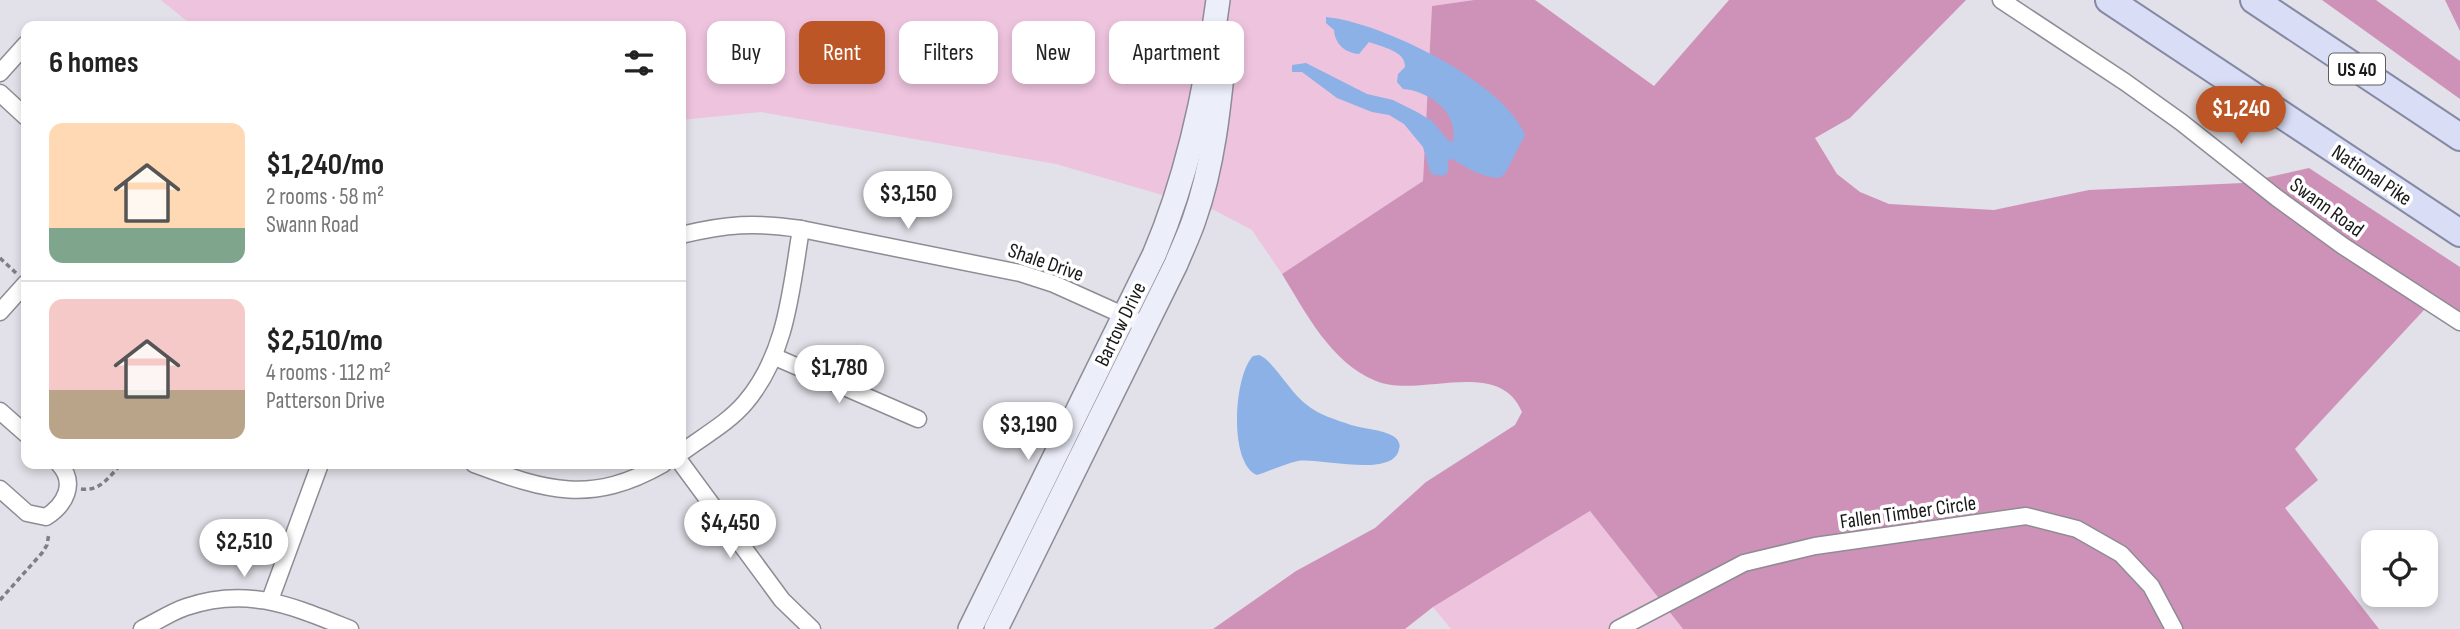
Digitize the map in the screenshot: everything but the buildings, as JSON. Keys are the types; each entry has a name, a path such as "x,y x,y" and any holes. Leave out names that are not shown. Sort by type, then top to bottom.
{"main road":[{"name":"National Pike","path":"2109,0 2460,233"},
{"name":"US 40","path":"2253,0 2460,137"}],"street":[{"name":"Bartow Drive","path":"970,629 1154,256 1172,214 1214,35 1218,0"},
{"name":"Bartow Drive","path":"996,629 1176,264 1195,219 1209,165 1220,100 1226,0"},
{"name":"Swann Road","path":"2001,0 2182,122 2277,198 2343,246 2460,322"},
{"path":"0,74 21,50"},
{"path":"0,93 21,112"},
{"name":"Shale Drive","path":"686,234 742,223 802,229 1020,273 1054,284 1146,325"},
{"path":"686,449 744,404 760,384 775,357 785,321 802,229"},
{"path":"0,312 21,289"},
{"path":"775,357 918,419"},
{"path":"0,411 21,430"},
{"path":"0,489 27,513 46,517 55,512 67,496 67,475 63,469"},
{"path":"270,600 318,469"},
{"path":"487,469 552,489 583,491 614,486 641,477 655,469"},
{"path":"685,469 782,600 812,629"},
{"name":"Fallen Timber Circle","path":"1618,629 1744,564 1815,546 2026,516 2077,528 2122,554 2151,586 2174,629"},
{"path":"142,629 184,607 237,597 270,600 350,629"}],"path":[{"path":"68,486 94,489 116,469"},
{"path":"0,600 47,545 50,536 46,517"}],"shaded area":[{"path":"161,0 1474,0 1432,6 1423,181 1282,274 1252,230 1214,210 1056,164 761,112 686,120 686,21 187,21"},
{"path":"1474,0 1535,0 1654,86 1729,0 1966,0 1850,118 1815,138 1837,174 1860,192 1889,204 1994,210 2089,190 2243,183 2309,168 2460,267 2460,312 2436,297 2295,449 2318,480 2285,508 2379,629 1683,629 1590,511 1433,607 1405,629 1213,629 1296,571 1375,528 1426,482 1515,425 1522,412 1511,395 1496,386 1477,382 1394,385 1376,381 1360,373 1333,350 1321,335 1282,274 1423,181 1432,6"},
{"path":"2322,0 2376,0 2460,61 2460,99"},
{"path":"2445,0 2460,0 2460,31"},
{"path":"1590,511 1683,629 1451,629 1433,607"}],"water":[{"path":"1326,17 1349,21 1408,43 1438,58 1493,95 1513,115 1525,135 1506,172 1500,178 1487,176 1452,159 1448,160 1448,172 1443,176 1431,174 1423,147 1404,124 1389,115 1372,112 1337,98 1302,72 1292,72 1292,65 1306,63 1367,94 1393,100 1432,121 1448,140 1453,142 1451,121 1440,105 1423,94 1403,89 1397,82 1398,74 1405,67 1402,57 1392,50 1369,42 1359,54 1345,50 1336,40 1334,30 1326,23"},
{"path":"1259,355 1270,363 1312,409 1340,421 1395,437 1400,445 1394,458 1370,465 1298,461 1257,475 1248,467 1241,454 1237,418 1238,399 1247,366 1253,356"}]}
